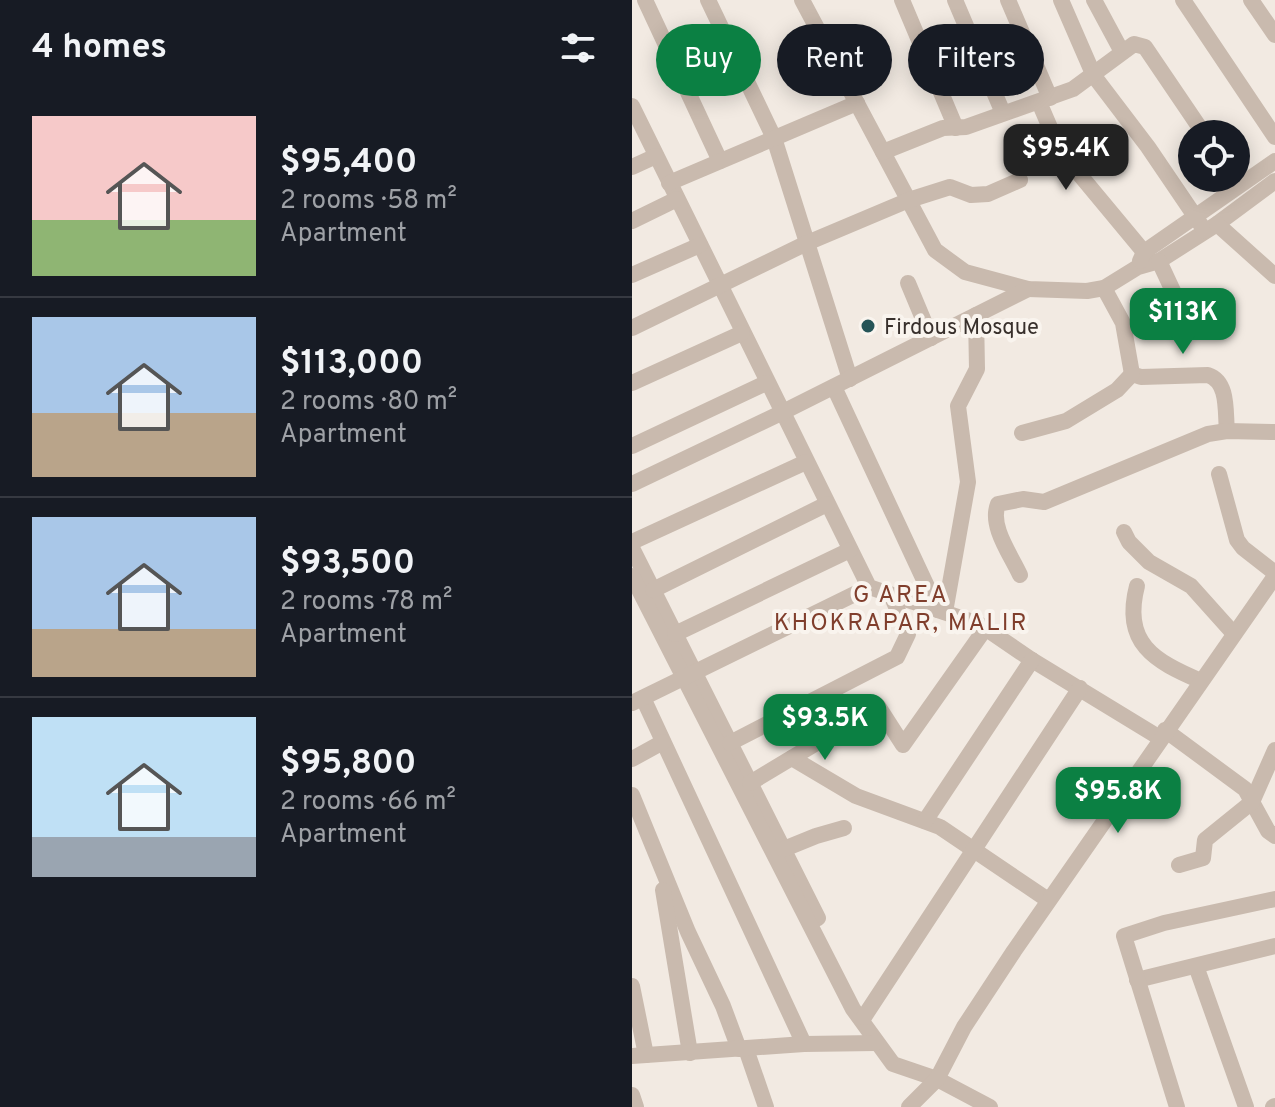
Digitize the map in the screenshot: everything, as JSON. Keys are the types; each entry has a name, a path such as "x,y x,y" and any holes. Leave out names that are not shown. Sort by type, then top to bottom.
{"street":[{"path":"645,0 720,161"},
{"path":"708,0 774,138 807,243 842,383 942,611"},
{"path":"802,0 935,250 965,272 1028,289 1087,291 1104,288 1141,259 1206,224 1275,181"},
{"path":"902,0 956,128"},
{"path":"955,0 1003,113"},
{"path":"1008,0 1045,100 1060,151 1141,259 1159,261 1206,224 1230,192"},
{"path":"1061,0 1094,76 1206,224 1275,276"},
{"path":"1094,0 1122,52"},
{"path":"1183,0 1275,137"},
{"path":"1251,0 1275,35"},
{"path":"883,152 943,128 966,127 1073,89 1134,44 1145,47 1195,120"},
{"path":"669,183 857,103"},
{"path":"633,110 869,587 985,629 1032,660 1163,734 1245,789 1268,831 1275,836"},
{"path":"632,167 656,156"},
{"path":"1250,175 1275,161"},
{"path":"632,328 807,243 909,200 950,187 971,195 988,194 1020,180"},
{"path":"632,221 677,199"},
{"path":"632,275 700,245"},
{"path":"1159,261 1173,291 1184,331"},
{"path":"908,283 931,338"},
{"path":"1104,288 1123,323 1132,374"},
{"path":"632,484 1028,289"},
{"path":"942,611 968,482 958,406 977,369 976,315"},
{"path":"632,383 742,333"},
{"path":"1132,374 1141,377 1215,377 1222,386 1227,431"},
{"path":"1022,433 1066,421 1117,390 1132,374"},
{"path":"632,446 766,383"},
{"path":"1020,575 1001,537 996,510 998,504 1023,499 1044,502 1208,434 1227,431 1275,432"},
{"path":"806,462 632,545 675,634 689,675 853,1009 893,1064 937,1079 990,1107"},
{"path":"927,1107 937,1079 964,1027 1048,900 1275,574 1237,540 1219,474"},
{"path":"653,590 827,504"},
{"path":"1124,532 1129,542 1149,562 1191,586 1234,634"},
{"path":"675,634 850,550"},
{"path":"632,576 730,743 876,1043"},
{"path":"1137,586 1132,617 1145,647 1166,666 1201,681"},
{"path":"804,1044 663,742 637,701 869,587"},
{"path":"730,743 897,657 908,634 891,595"},
{"path":"750,783 878,706 903,745 985,629"},
{"path":"925,821 1032,660"},
{"path":"864,1017 1080,688"},
{"path":"632,759 663,742"},
{"path":"1179,865 1203,858 1205,840 1252,802 1275,750"},
{"path":"792,758 856,796 940,827 1048,900"},
{"path":"632,795 703,966 742,1049 762,1106"},
{"path":"784,849 844,828"},
{"path":"659,861 690,1053"},
{"path":"1177,1107 1123,940 1126,933 1275,899"},
{"path":"1137,980 1275,946"},
{"path":"1196,966 1246,1107"},
{"path":"632,986 639,1056 804,1044 876,1043"},
{"path":"909,1107 937,1079"},
{"path":"632,1095 636,1107"}],"place":[{"name":"Firdous Mosque","path":"868,326"}],"district":[{"name":"G AREA KHOKRAPAR, MALIR","path":"901,608"}]}
